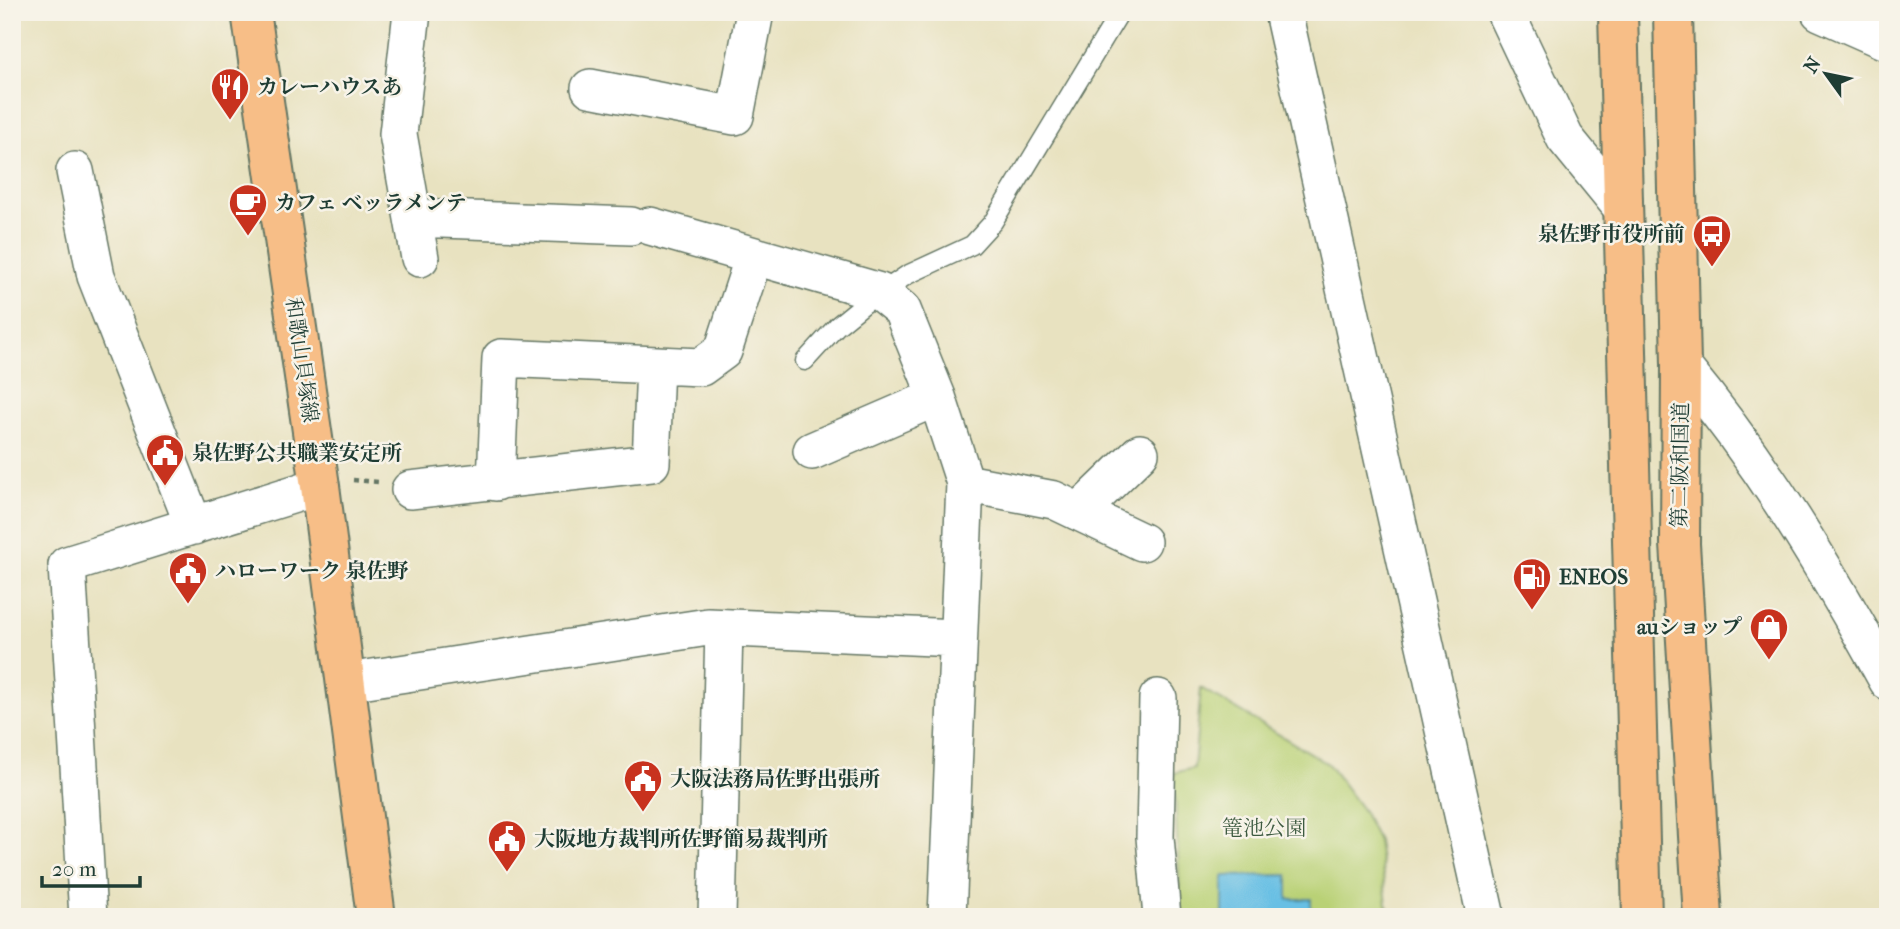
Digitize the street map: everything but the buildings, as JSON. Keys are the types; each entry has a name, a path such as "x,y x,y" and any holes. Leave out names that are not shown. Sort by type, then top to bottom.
{"main road":[{"name":"和歌山貝塚線","path":"250,12 320,486 376,917"},
{"path":"1618,12 1642,917"},
{"name":"第二阪和国道","path":"1673,12 1681,365 1679,544 1703,917"}],"street":[{"path":"412,12 398,134 420,258"},
{"path":"590,88 736,116 755,12"},
{"path":"1283,12 1486,917"},
{"path":"1505,12 1565,138 1623,209"},
{"path":"1820,12 1888,42"},
{"path":"75,171 96,276 194,526"},
{"path":"412,218 640,226 880,292 902,310 937,397 965,483 956,638 947,917"},
{"path":"496,482 501,358 701,368 723,351 754,256"},
{"path":"411,490 651,463 655,365"},
{"path":"1681,365 1733,428 1784,505 1828,574 1888,681"},
{"path":"813,451 937,397"},
{"path":"1079,512 1140,453"},
{"path":"965,483 1054,500 1142,542"},
{"path":"88,917 67,565 320,486"},
{"path":"717,917 724,628"},
{"path":"347,682 695,629 956,638"},
{"path":"1158,698 1154,837 1162,917"}],"lane":[{"path":"806,361 837,326 880,292 907,275 972,245 993,222 1120,12"}],"green space":[{"name":"篭池公園","path":"1201,688 1328,764 1363,811 1378,841 1389,917 1181,917 1174,773 1194,768"}],"water":[{"path":"1288,875 1288,899 1311,899 1311,917 1223,917 1223,876"}],"place":[{"name":"カレーハウスあ","path":"230,121"},
{"name":"カフェ ベッラメンテ","path":"248,237"},
{"name":"泉佐野市役所前","path":"1712,268"},
{"name":"泉佐野公共職業安定所","path":"165,487"},
{"name":"ハローワーク 泉佐野","path":"188,605"},
{"name":"ENEOS","path":"1532,611"},
{"name":"auショップ","path":"1769,661"},
{"name":"大阪法務局佐野出張所","path":"643,813"},
{"name":"大阪地方裁判所佐野簡易裁判所","path":"507,873"}]}
